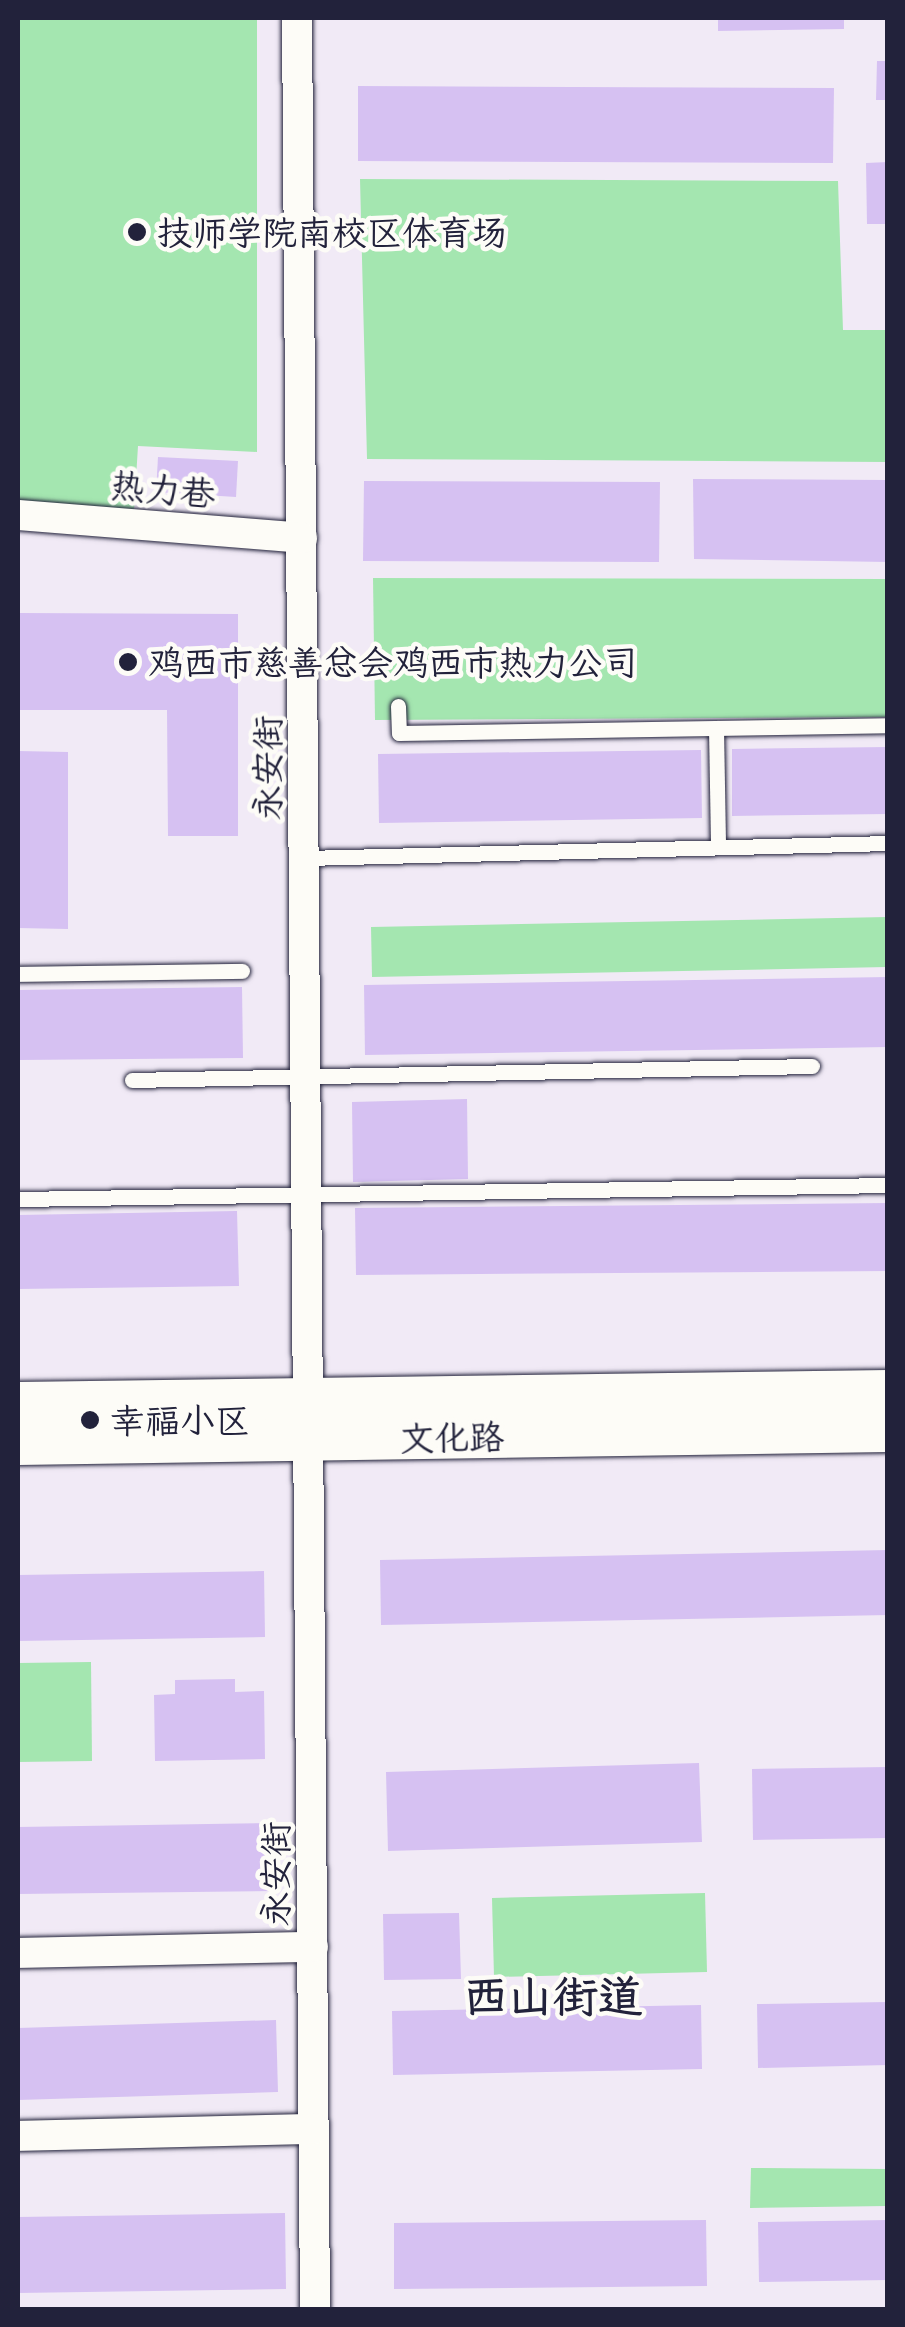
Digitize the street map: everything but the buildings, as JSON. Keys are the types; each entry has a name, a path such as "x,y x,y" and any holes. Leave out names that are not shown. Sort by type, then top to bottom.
{"main road":[{"name":"文化路","path":"18,1444 310,1419 888,1390"},
{"name":"文化路","path":"18,1403 310,1419 888,1431"}],"street":[{"name":"永安街","path":"298,18 315,2310"},
{"name":"热力巷","path":"18,514 302,538"},
{"path":"18,1952 313,1947"},
{"path":"18,2136 314,2129"}],"lane":[{"path":"398,706 400,734 888,725"},
{"path":"716,728 718,847"},
{"path":"305,858 888,842"},
{"path":"18,974 242,971"},
{"path":"132,1080 812,1066"},
{"path":"18,1199 308,1191 888,1185"}],"green space":[{"name":"技师学院南校区体育场","path":"18,18 257,18 257,452 138,446 134,511 18,502"},
{"path":"360,179 838,181 843,330 887,330 887,462 367,459"},
{"path":"373,578 887,579 887,717 375,720"},
{"path":"887,917 887,967 372,977 371,927"},
{"path":"91,1662 92,1761 18,1762 18,1663"},
{"path":"705,1893 707,1972 494,1977 492,1898"},
{"path":"751,2168 887,2169 887,2206 750,2208"}],"place":[{"name":"技师学院南校区体育场","path":"137,232"},
{"name":"鸡西市慈善总会鸡西市热力公司","path":"128,662"},
{"name":"幸福小区","path":"90,1420"}],"district":[{"name":"西山街道","path":"553,1997"}]}
